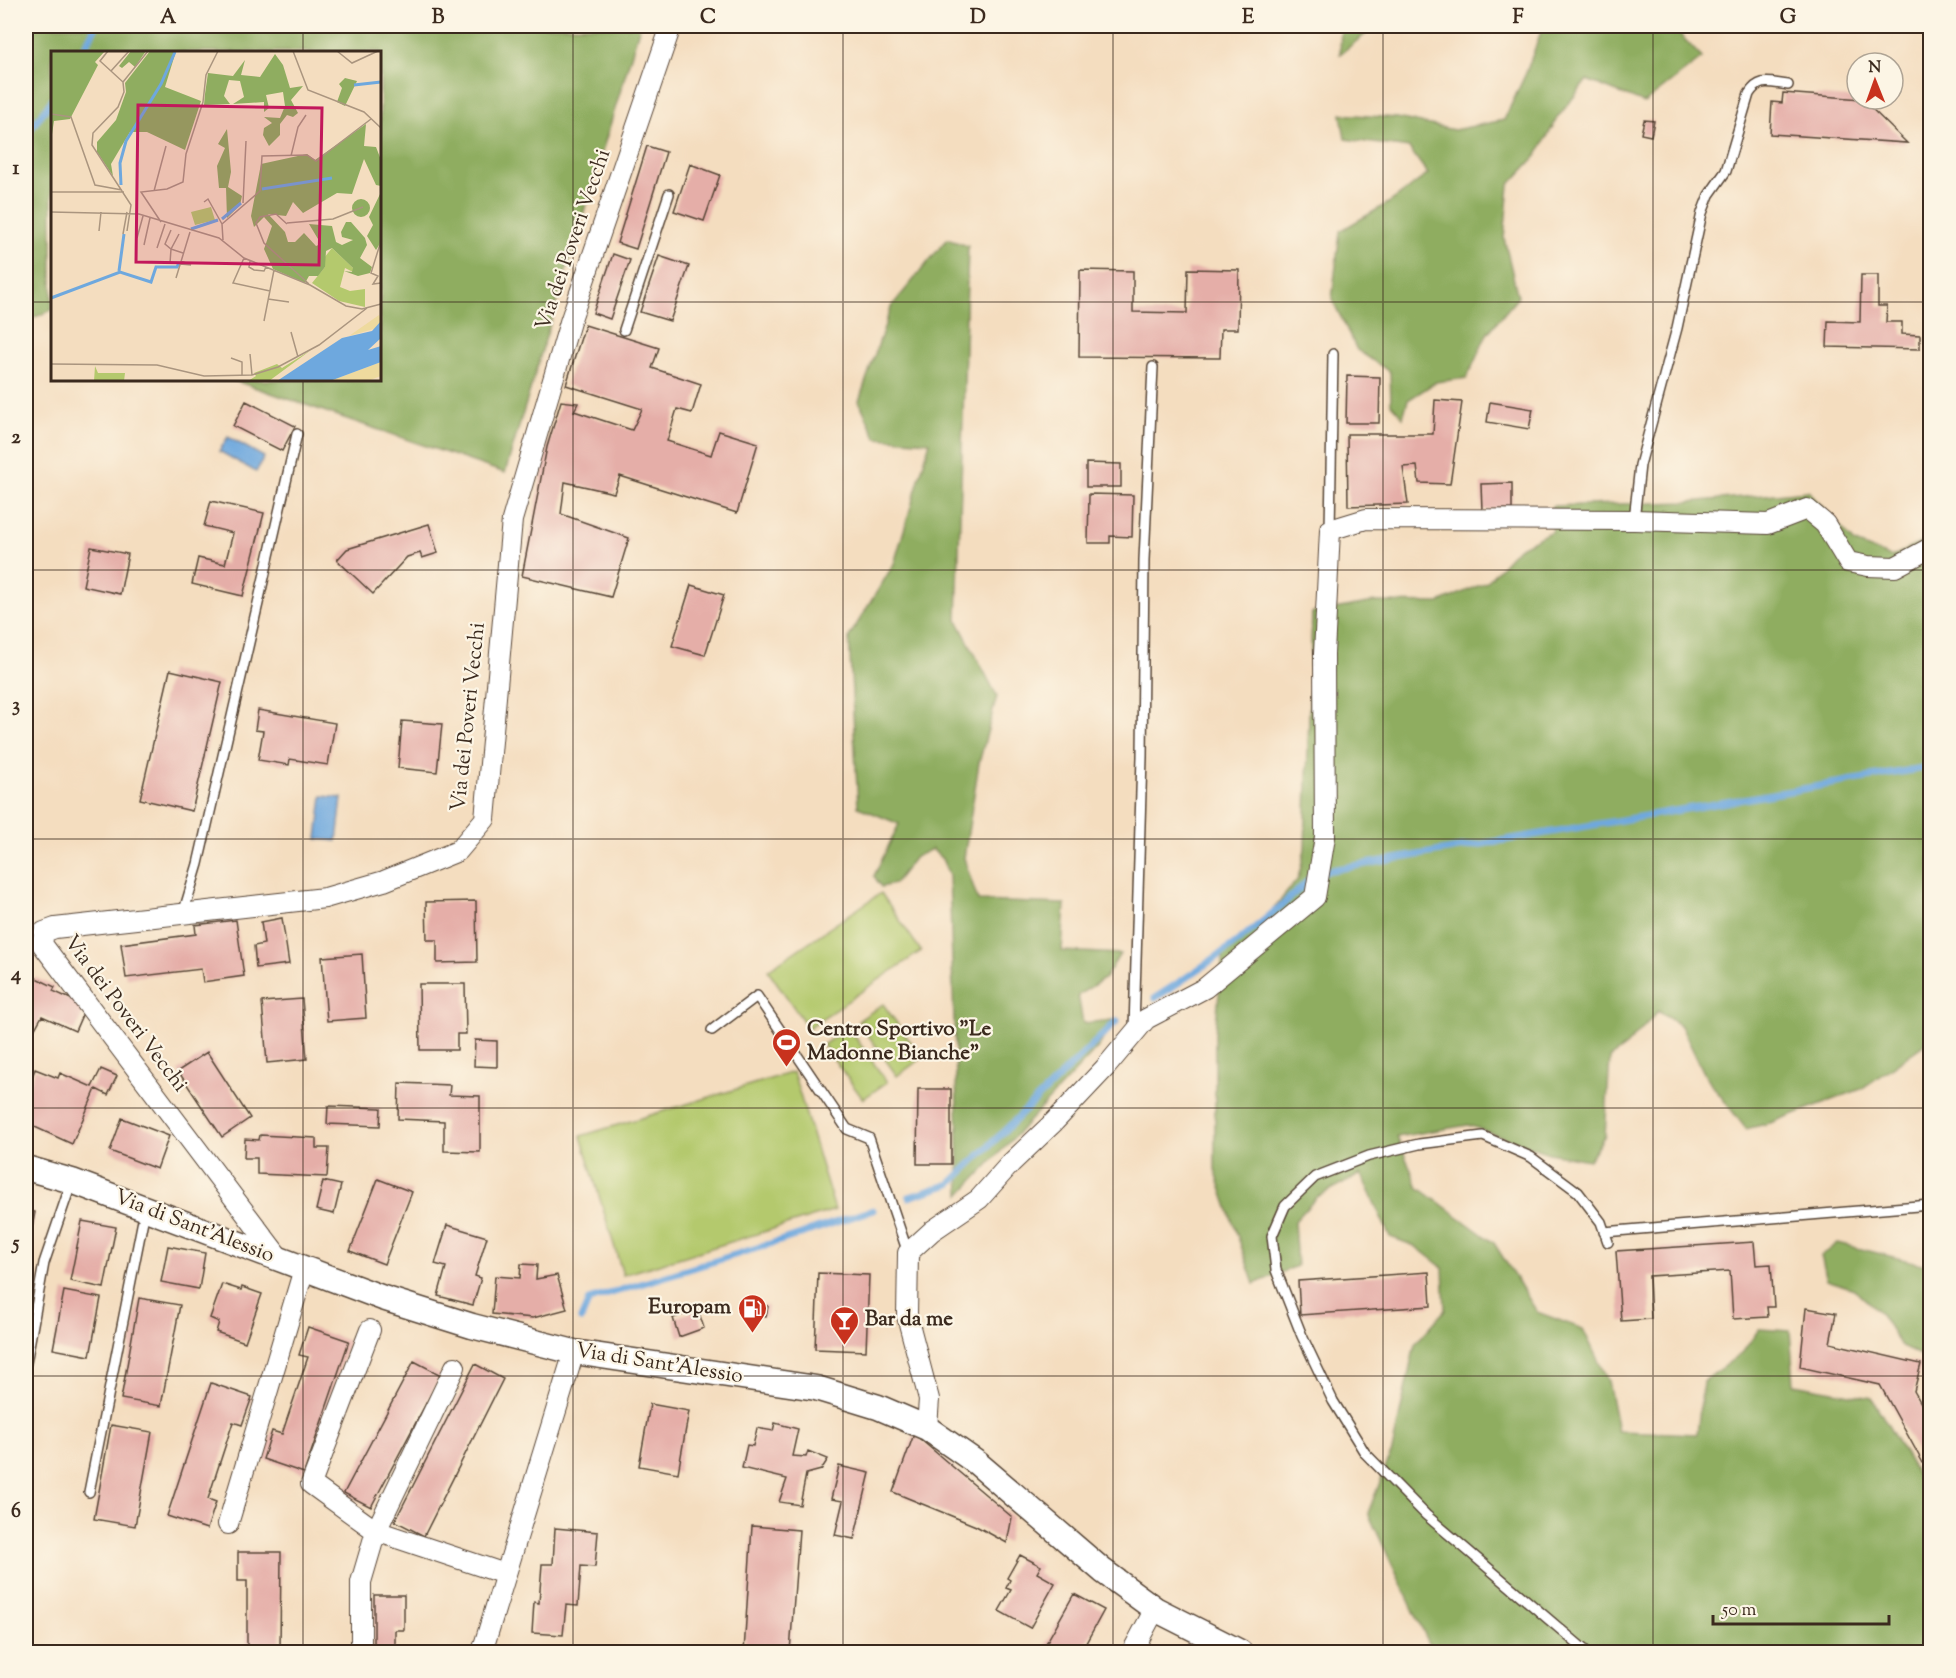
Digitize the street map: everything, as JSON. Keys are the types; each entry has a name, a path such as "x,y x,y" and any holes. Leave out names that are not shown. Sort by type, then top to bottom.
{"street":[{"name":"Via dei Poveri Vecchi","path":"280,1259 42,944 44,932 55,928 325,898 374,885 458,851 485,819 512,520 570,322 671,26"},
{"path":"927,1428 929,1399 908,1316 908,1253 932,1232 980,1199 1011,1163 1054,1122 1104,1068 1146,1019 1205,988 1315,897 1325,837 1324,654 1330,530 1366,519 1639,520 1768,524 1807,509 1825,524 1848,562 1868,566 1895,567 1930,548"},
{"name":"Via di Sant'Alessio","path":"26,1167 146,1208 383,1298 472,1326 574,1352 816,1388 878,1407 927,1428 977,1463 1102,1572 1155,1609 1227,1649"},
{"path":"228,1524 304,1269"},
{"path":"370,1330 336,1412 311,1484 376,1531 505,1574"},
{"path":"482,1653 574,1352"},
{"path":"361,1653 361,1582 376,1531 455,1367"},
{"path":"1132,1653 1155,1609"}],"lane":[{"path":"1639,520 1640,465 1677,328 1702,213 1709,195 1726,171 1749,94 1755,85 1764,82 1788,85"},
{"path":"624,330 669,194"},
{"path":"1330,530 1334,354"},
{"path":"1134,1032 1142,757 1144,560 1153,367"},
{"path":"183,914 198,864 297,434"},
{"path":"712,1030 757,996 848,1129 869,1138 908,1253"},
{"path":"1587,1653 1426,1515 1365,1453 1333,1401 1302,1336 1276,1270 1272,1236 1285,1206 1315,1177 1369,1155 1419,1144 1483,1136 1531,1157 1578,1192 1601,1222 1606,1237 1930,1205"},
{"path":"26,1363 44,1263 72,1181"},
{"path":"89,1492 146,1208"}],"green space":[{"path":"26,26 640,26 505,473 236,381 381,381 381,51 51,51 51,310 26,320"},
{"path":"1341,26 1376,26 1340,54"},
{"path":"1543,26 1672,26 1702,58 1644,103 1587,80 1558,117 1537,155 1509,185 1504,238 1518,297 1487,334 1467,378 1436,382 1408,400 1403,417 1391,404 1390,372 1357,350 1332,299 1340,231 1390,202 1428,174 1409,148 1345,139 1341,114 1397,118 1454,130 1504,120 1526,73"},
{"path":"947,239 968,246 957,620 997,696 979,763 964,858 978,901 1065,904 1062,951 1120,954 1105,978 1078,995 1083,1023 1114,1020 1099,1046 960,1195 949,875 942,859 932,849 915,857 894,884 881,887 874,876 899,824 858,807 849,637 894,564 930,442 876,438 859,401 891,307"},
{"path":"1808,491 1855,543 1891,557 1930,538 1930,1034 1922,1046 1861,1089 1770,1123 1746,1129 1706,1077 1681,1026 1658,1011 1626,1046 1610,1058 1605,1135 1589,1160 1549,1153 1468,1125 1397,1137 1418,1187 1494,1243 1537,1312 1583,1329 1608,1381 1618,1431 1697,1434 1703,1382 1743,1352 1759,1329 1790,1331 1794,1384 1872,1398 1918,1477 1930,1471 1930,1652 1433,1652 1368,1513 1392,1451 1415,1344 1445,1310 1443,1268 1415,1246 1390,1237 1361,1174 1317,1197 1294,1222 1297,1266 1254,1284 1215,1170 1215,1033 1223,954 1269,914 1298,879 1305,849 1312,613 1374,602 1439,603 1487,582 1518,548 1552,531 1552,506 1688,502"},
{"path":"881,893 921,951 808,1028 768,970"},
{"path":"883,1004 922,1058 897,1076 858,1021"},
{"path":"848,1027 887,1082 863,1099 823,1045"},
{"path":"793,1072 835,1210 623,1275 581,1136"},
{"path":"1837,1243 1930,1266 1930,1359 1901,1346 1881,1314 1854,1289 1827,1280 1821,1256"}],"water":[{"path":"228,437 264,457 256,472 219,451"},
{"path":"322,796 342,798 337,841 317,839"}],"building":[{"path":"1783,93 1845,98 1845,111 1874,111 1907,143 1770,134 1772,102 1782,103"},
{"path":"1644,120 1654,121 1651,136 1641,134"},
{"path":"647,146 666,152 636,249 617,243"},
{"path":"690,164 720,175 704,221 674,211"},
{"path":"613,254 630,260 610,319 593,313"},
{"path":"659,256 689,266 670,321 640,312"},
{"path":"1188,269 1239,270 1238,329 1221,329 1220,358 1079,357 1080,270 1133,271 1133,312 1187,313"},
{"path":"1861,275 1878,275 1878,306 1887,306 1886,322 1902,322 1902,334 1920,335 1920,349 1827,347 1828,321 1860,322"},
{"path":"585,325 659,348 652,368 701,384 692,413 677,409 667,441 711,455 719,431 758,443 737,513 620,476 614,493 565,482 561,514 629,538 611,597 522,576 547,447 561,401 578,403 574,411 632,430 642,409 566,385"},
{"path":"1347,376 1380,377 1379,423 1346,423"},
{"path":"1435,400 1462,402 1450,484 1419,483 1417,466 1403,467 1408,504 1348,506 1347,434 1433,434"},
{"path":"246,401 295,426 282,451 233,426"},
{"path":"1490,402 1533,409 1529,429 1487,422"},
{"path":"1086,463 1121,464 1121,487 1086,487"},
{"path":"1512,483 1512,509 1482,510 1481,484"},
{"path":"1089,494 1133,495 1132,537 1110,536 1110,543 1088,543"},
{"path":"211,501 264,513 243,596 192,584 198,558 225,564 233,533 204,526"},
{"path":"429,524 438,553 422,558 420,553 407,557 373,594 337,560 347,549"},
{"path":"91,547 128,554 120,594 83,586"},
{"path":"691,585 724,595 705,655 672,646"},
{"path":"170,670 222,682 192,811 140,799"},
{"path":"258,710 335,723 328,765 290,759 289,765 258,760 263,731 255,730"},
{"path":"402,721 442,724 437,772 398,768"},
{"path":"476,901 477,962 437,963 437,940 427,940 426,902"},
{"path":"282,918 289,964 256,968 254,946 264,944 261,922"},
{"path":"236,920 244,976 203,982 201,969 126,978 121,944 196,934 195,925"},
{"path":"362,954 366,1018 327,1021 322,957"},
{"path":"34,977 55,987 53,991 86,1006 75,1031 42,1016 26,1045 26,994"},
{"path":"419,984 465,984 466,1034 457,1034 457,1050 420,1050"},
{"path":"302,999 307,1059 267,1063 262,1002"},
{"path":"475,1040 497,1041 497,1067 474,1066"},
{"path":"207,1052 250,1118 222,1137 178,1071"},
{"path":"35,1069 58,1078 60,1073 92,1087 101,1069 117,1076 108,1095 96,1089 72,1144 26,1123 26,1087 28,1088"},
{"path":"399,1083 450,1085 449,1095 480,1096 480,1152 444,1151 444,1121 398,1119"},
{"path":"918,1089 951,1089 951,1164 917,1164"},
{"path":"328,1106 381,1108 380,1126 327,1124"},
{"path":"122,1118 169,1136 157,1169 110,1151"},
{"path":"260,1135 316,1138 316,1148 329,1148 327,1177 257,1174 257,1158 244,1158 245,1139 259,1140"},
{"path":"378,1179 412,1192 384,1264 350,1251"},
{"path":"323,1181 341,1185 334,1214 316,1210"},
{"path":"26,1210 35,1212 29,1244 26,1243"},
{"path":"82,1221 116,1227 104,1288 70,1281"},
{"path":"447,1225 487,1237 475,1276 481,1278 473,1305 438,1296 446,1267 435,1264"},
{"path":"1754,1242 1756,1265 1771,1264 1774,1307 1767,1307 1768,1317 1733,1319 1730,1271 1649,1276 1651,1319 1621,1321 1616,1251"},
{"path":"168,1246 205,1253 199,1289 161,1282"},
{"path":"521,1264 537,1265 536,1279 557,1275 567,1309 533,1318 492,1314 495,1276 520,1278"},
{"path":"1429,1272 1431,1306 1300,1315 1298,1281"},
{"path":"818,1273 869,1275 866,1351 815,1349"},
{"path":"222,1284 241,1290 242,1287 262,1294 245,1342 216,1332 219,1322 210,1318"},
{"path":"64,1291 101,1298 90,1356 53,1349"},
{"path":"139,1298 180,1305 161,1406 121,1399"},
{"path":"752,1304 768,1306 766,1317 750,1315"},
{"path":"1806,1308 1836,1313 1830,1343 1921,1364 1914,1391 1930,1419 1930,1458 1923,1463 1880,1385 1800,1367"},
{"path":"698,1310 704,1328 679,1337 673,1318"},
{"path":"308,1327 349,1341 304,1473 263,1459 272,1431 282,1434 308,1357 299,1355"},
{"path":"414,1361 441,1375 371,1507 344,1493"},
{"path":"475,1364 503,1379 424,1536 395,1521"},
{"path":"211,1383 252,1397 242,1425 233,1422 208,1499 216,1502 207,1529 167,1516"},
{"path":"650,1404 689,1411 678,1473 639,1466"},
{"path":"775,1423 798,1429 792,1456 806,1457 808,1451 828,1459 821,1470 806,1474 800,1505 779,1502 787,1479 742,1468 747,1445 753,1446 757,1428 773,1431"},
{"path":"111,1425 152,1432 135,1526 94,1519"},
{"path":"914,1434 1012,1517 1007,1543 976,1526 893,1492"},
{"path":"839,1466 870,1473 854,1539 835,1535 843,1501 831,1499"},
{"path":"752,1526 799,1530 790,1652 744,1652"},
{"path":"555,1528 598,1532 595,1567 581,1566 578,1606 566,1605 563,1635 532,1633 534,1602 539,1603 542,1564 553,1564"},
{"path":"238,1552 281,1552 280,1652 247,1652 247,1581 238,1581"},
{"path":"1020,1555 1041,1566 1037,1573 1055,1583 1030,1628 999,1611 1011,1590 1006,1588 1010,1580 1007,1578"},
{"path":"1074,1594 1104,1610 1081,1652 1053,1652 1044,1647"},
{"path":"374,1595 404,1595 404,1630 395,1630 395,1652 374,1652"}],"waterway":[{"path":"83,51 96,26"},
{"path":"26,135 51,101"},
{"path":"1325,871 1930,767"},
{"path":"1155,998 1237,942 1276,911 1313,876"},
{"path":"909,1197 950,1184 1117,1021"},
{"path":"581,1319 589,1300 873,1210"}],"place":[{"name":"Centro Sportivo \"Le Madonne Bianche\"","path":"786,1068"},
{"name":"Europam","path":"752,1334"},
{"name":"Bar da me","path":"844,1346"}]}
